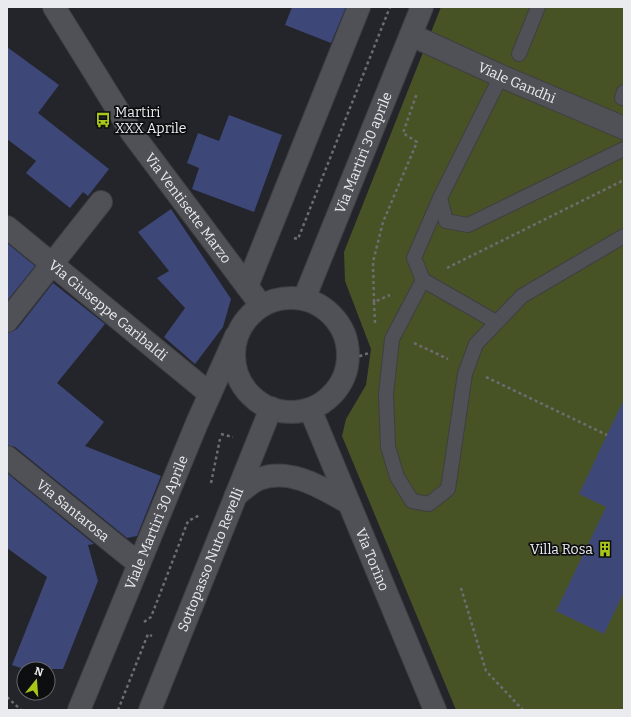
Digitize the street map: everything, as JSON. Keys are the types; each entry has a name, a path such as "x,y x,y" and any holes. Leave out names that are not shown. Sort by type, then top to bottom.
{"street":[{"name":"Via Ventisette Marzo","path":"54,7 132,133 261,305"},
{"path":"247,286 359,7"},
{"name":"Via Martiri 30 aprile","path":"304,299 422,7"},
{"name":"Viale Gandhi","path":"411,35 501,76 624,128"},
{"path":"7,321 100,202"},
{"name":"Via Giuseppe Garibaldi","path":"7,227 210,394"},
{"path":"282,298 304,299 322,307 336,320 346,339 348,360 342,381 329,398 310,409 290,412 271,408 252,397 239,379 233,358 236,336 246,319 261,305 282,298"},
{"name":"Viale Martiri 30 Aprile","path":"79,710 210,394 236,336"},
{"name":"Sottopasso Nuto Revelli","path":"150,710 271,408"},
{"name":"Via Torino","path":"310,409 435,710"},
{"name":"Via Santarosa","path":"7,457 139,564"},
{"path":"236,495 257,480 276,475 295,477 317,485 349,503"}],"lane":[{"path":"518,54 538,7"},
{"path":"496,322 423,280 414,258 440,198 501,76"},
{"path":"440,198 446,221 468,225 624,149"},
{"path":"423,280 392,339 386,394 388,447 397,477 412,501 429,504 448,489 467,368 476,344 522,296 624,236"}],"path":[{"path":"333,150 390,7"},
{"path":"374,302 373,262 383,222 417,142 403,133 418,89"},
{"path":"423,280 624,180"},
{"path":"394,334 607,435"},
{"path":"461,588 486,671 523,710"},
{"path":"118,710 148,634 154,637"},
{"path":"7,697 21,710"}],"green space":[{"path":"441,7 624,7 624,710 456,710 342,436 346,419 366,385 371,349 345,281 344,252"}],"building":[{"path":"292,7 346,7 331,43 285,25"},
{"path":"7,47 59,85 38,113 109,169 88,196 83,192 70,208 26,173 36,161 7,139"},
{"path":"229,115 282,135 254,212 192,189 199,168 187,163 198,133 219,141"},
{"path":"171,209 231,299 223,327 195,364 164,337 185,308 157,278 169,271 138,232"},
{"path":"7,243 35,266 7,301"},
{"path":"53,283 105,324 57,383 104,422 85,446 161,476 137,536 127,538 15,447 7,445 7,333 17,329"},
{"name":"Villa Rosa","path":"624,399 624,592 604,634 556,611 606,507 579,494"},
{"path":"7,473 94,544 88,545 98,581 63,669 56,669 56,661 16,661 16,666 12,665 47,577 7,548"}],"place":[{"name":"Martiri XXX Aprile","path":"103,120"},
{"name":"Villa Rosa","path":"605,549"}]}
